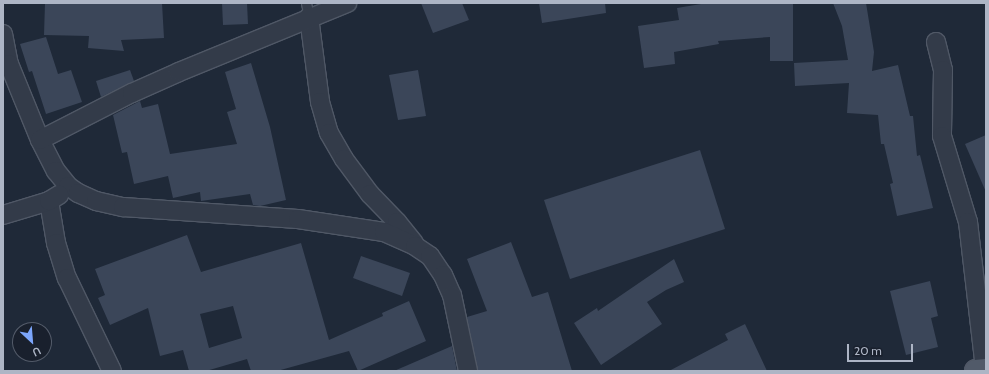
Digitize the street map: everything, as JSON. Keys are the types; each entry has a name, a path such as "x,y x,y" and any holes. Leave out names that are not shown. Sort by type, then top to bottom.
{"street":[{"path":"40,140 132,93 307,10 346,3"},
{"path":"307,10 318,95 329,133 344,159 370,194 397,222 415,246"},
{"path":"3,34 6,63 40,140 56,171 68,186 78,194 96,201 123,206 298,219 384,232 415,246 430,256 443,275 452,295 468,371"},
{"path":"936,42 943,70 942,136 968,222 982,370"},
{"path":"3,215 49,201 68,186"},
{"path":"49,201 56,243 67,278 112,371"}],"building":[{"path":"45,3 162,3 164,38 121,40 124,51 88,48 89,36 44,35"},
{"path":"222,3 247,3 248,24 223,25"},
{"path":"421,3 462,3 469,20 433,33"},
{"path":"539,3 605,3 606,13 542,23"},
{"path":"707,3 793,3 793,61 770,61 770,37 718,41 719,44 674,52 675,64 644,68 638,26 679,20 677,8"},
{"path":"833,3 866,3 874,52 872,71 898,65 910,116 913,116 917,156 920,155 933,208 897,216 890,184 893,183 884,144 881,144 878,115 847,113 849,83 795,86 794,63 848,60 842,26"},
{"path":"46,37 58,74 71,70 82,102 46,114 32,71 29,72 20,44"},
{"path":"251,63 270,127 286,200 260,206 253,205 250,194 201,201 200,192 173,198 168,176 134,184 127,152 122,153 113,115 140,101 142,108 158,104 170,154 237,144 227,112 236,109 225,72"},
{"path":"130,70 134,81 101,97 96,81"},
{"path":"418,70 426,116 398,120 389,75"},
{"path":"986,135 986,192 965,144"},
{"path":"700,150 725,229 570,279 544,200"},
{"path":"187,235 201,272 301,243 329,340 383,316 382,313 409,301 426,341 358,371 349,351 277,371 251,371 247,359 206,371 189,371 183,350 160,356 148,308 110,325 98,298 105,295 95,269","holes":["233,306 242,338 209,348 200,314"]},
{"path":"511,242 532,297 548,292 572,371 478,371 467,317 487,311 467,259"},
{"path":"361,256 410,273 402,296 353,278"},
{"path":"674,259 684,282 666,290 647,302 662,324 601,365 574,323 597,308 598,311"},
{"path":"930,281 938,316 931,318 938,347 906,355 890,291"},
{"path":"745,324 767,371 669,371 728,340 725,334"},
{"path":"452,346 457,371 394,371"}]}
